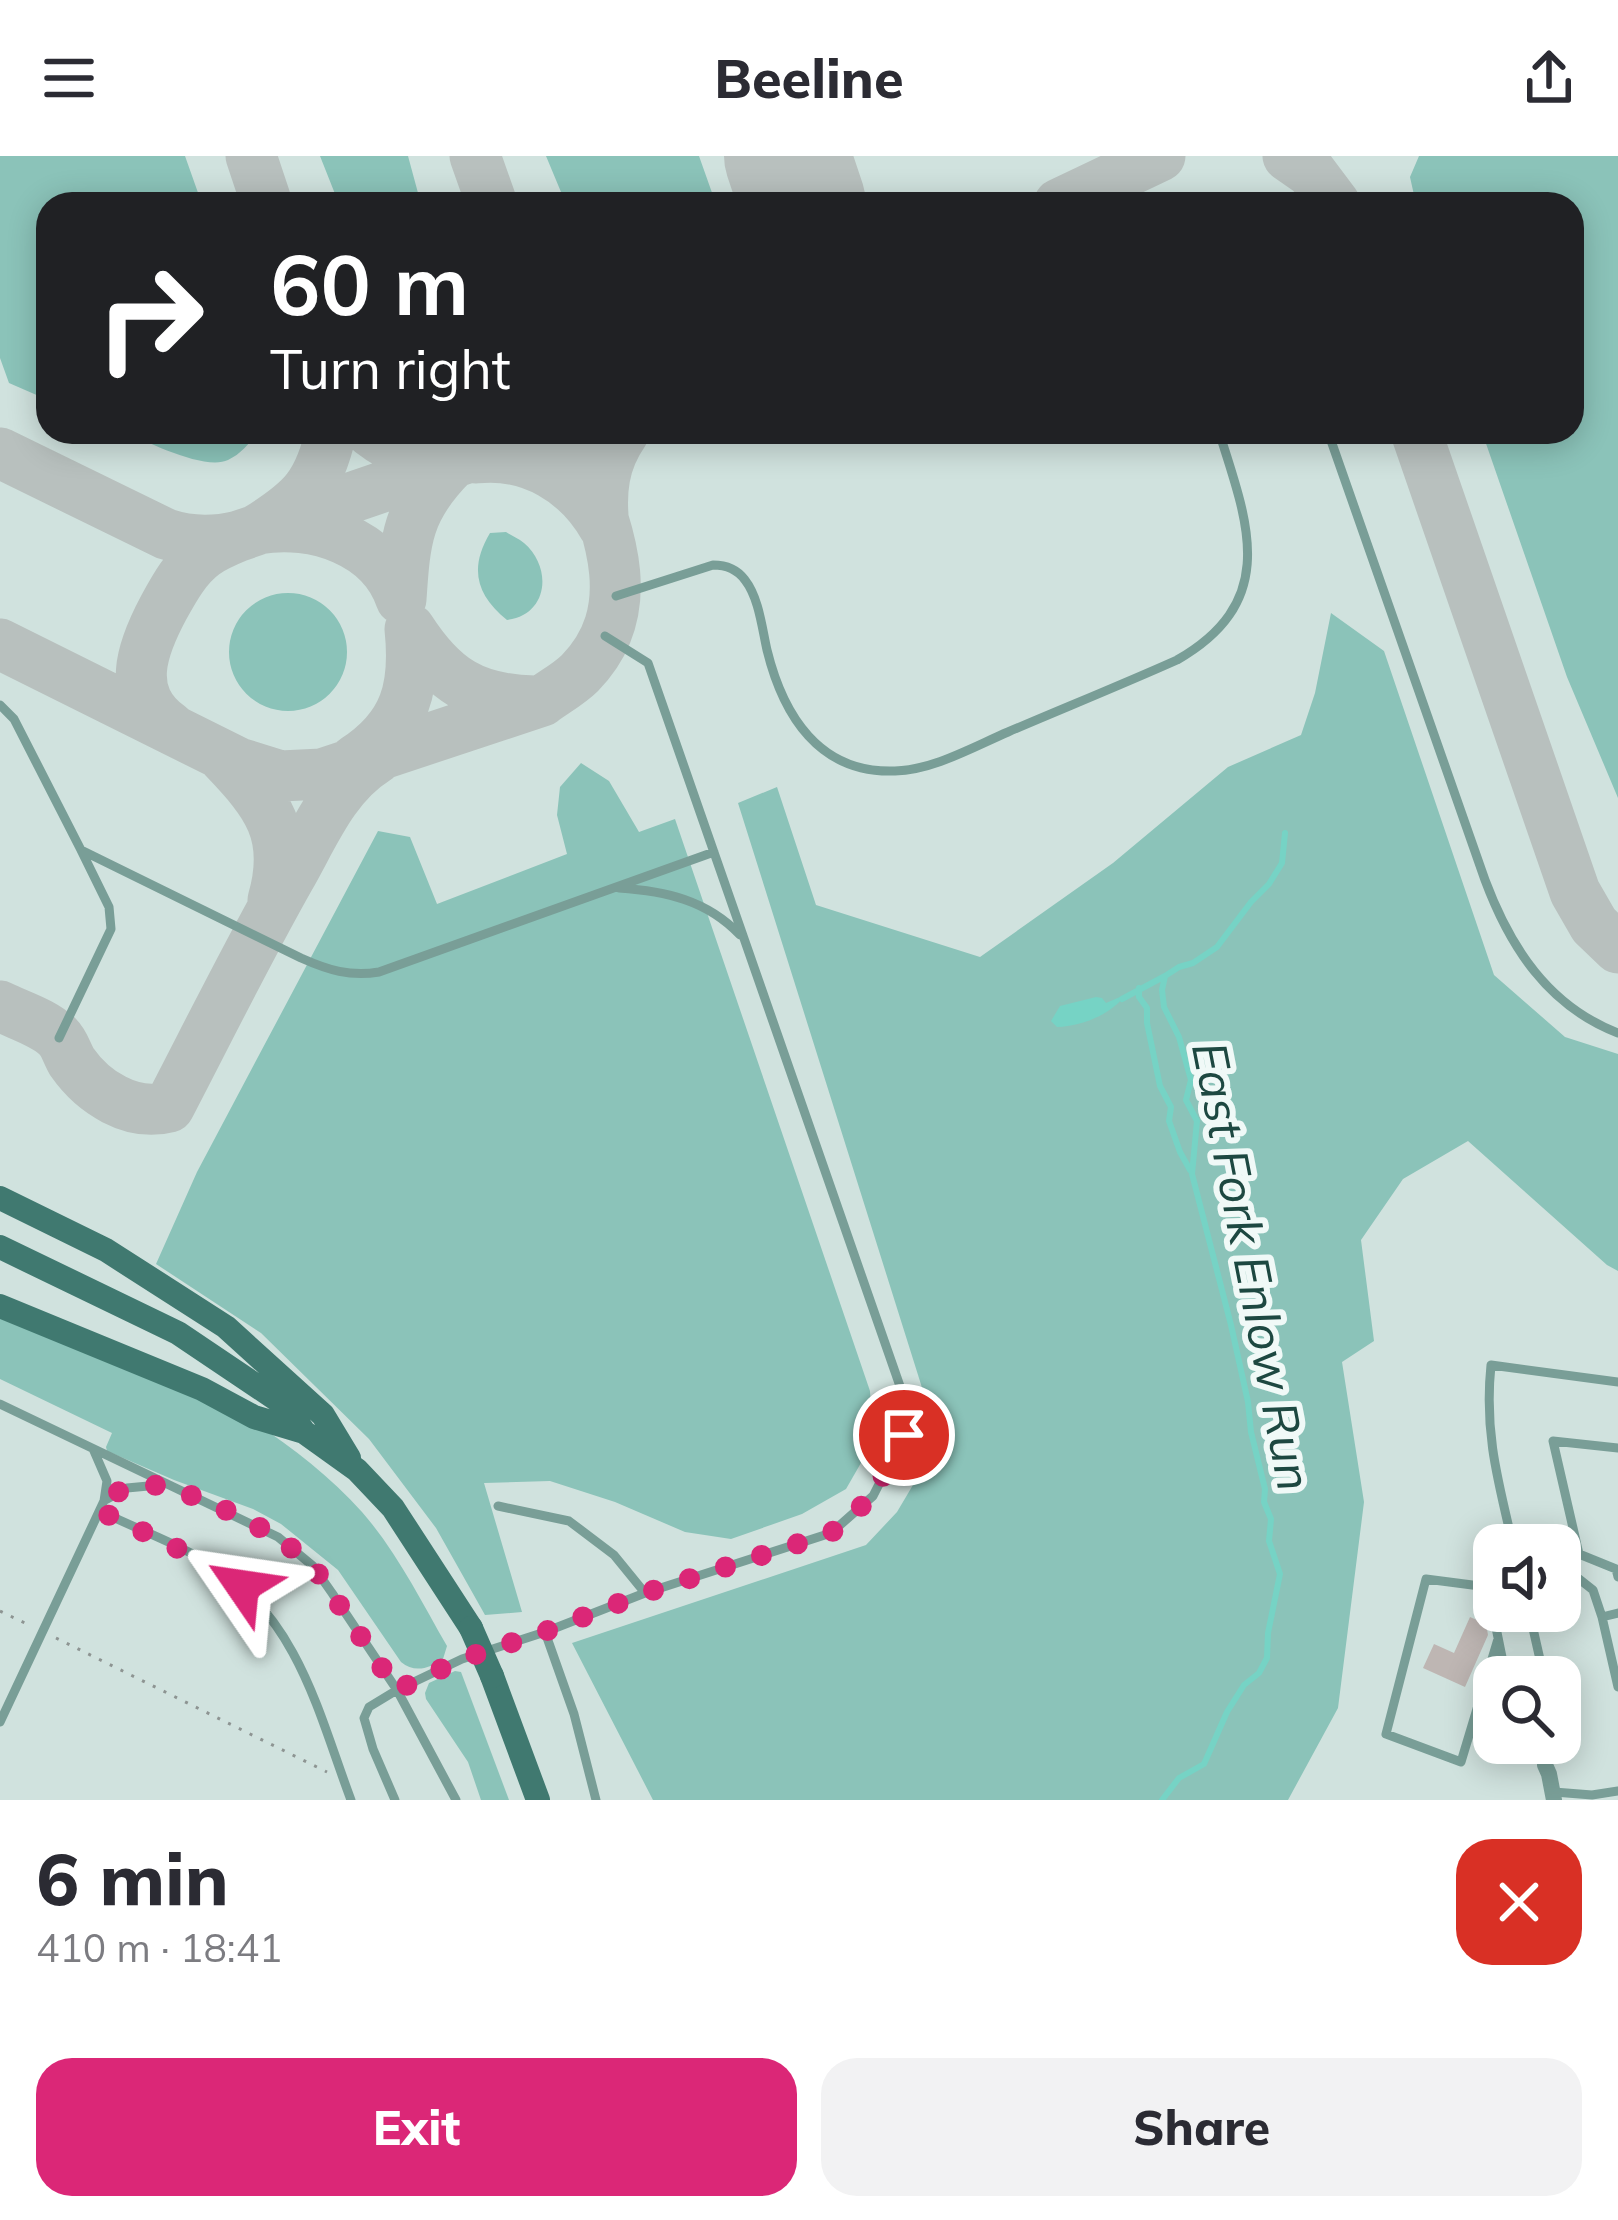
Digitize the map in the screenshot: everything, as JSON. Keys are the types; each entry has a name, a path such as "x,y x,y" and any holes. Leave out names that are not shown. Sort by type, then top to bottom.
{"street":[{"path":"0,1198 106,1250 226,1327 322,1415 357,1470"},
{"path":"0,1247 178,1333 285,1406 304,1432 357,1470 393,1508 471,1628 538,1800"},
{"path":"0,1306 202,1389 254,1417 304,1432"},
{"path":"1545,1765 1554,1796"}],"lane":[{"path":"616,596 713,565 735,570 748,584 780,692 803,732 828,754 861,768 915,769 1177,660 1202,645 1222,623 1246,577 1250,551 1244,511 1223,444"},
{"path":"1332,444 1502,920 1522,956 1549,989 1585,1017 1618,1033"},
{"path":"395,1800 364,1718 369,1707 462,1659 831,1533 873,1496 904,1435 901,1389 648,663 605,636"},
{"path":"0,705 14,719 109,907 112,929 59,1038"},
{"path":"81,850 301,958 351,975 380,972 714,852"},
{"path":"614,888 659,892 697,904 726,921 745,940"},
{"path":"1508,1524 1491,1450 1487,1402 1491,1366 1618,1382"},
{"path":"0,1405 164,1485 216,1505 278,1537 313,1566 397,1690 457,1800"},
{"path":"1618,1448 1553,1441 1579,1554 1616,1569 1618,1577"},
{"path":"0,1722 102,1506 106,1481 94,1450"},
{"path":"102,1506 127,1488 164,1485"},
{"path":"102,1506 216,1567 261,1605 300,1661 351,1800"},
{"path":"498,1506 569,1521 614,1555 645,1593"},
{"path":"1498,1640 1461,1762 1386,1734 1426,1579 1480,1586 1489,1593 1501,1656"},
{"path":"1581,1580 1593,1589 1618,1688"},
{"path":"1602,1617 1618,1613"},
{"path":"544,1632 574,1714 596,1800"},
{"path":"1554,1796 1618,1791"}],"path":[{"path":"0,1612 343,1780"}],"shaded area":[{"path":"0,156 1618,156 1618,1800 0,1800"},
{"path":"0,156 185,156 198,192 36,192 36,395 9,383 0,358"},
{"path":"320,156 408,156 418,192 334,192"},
{"path":"546,156 699,156 712,192 561,192"},
{"path":"1419,156 1618,156 1618,798 1567,677 1486,444 1584,444 1584,192 1413,192 1410,177"},
{"path":"152,444 248,444 237,455 218,462"},
{"path":"506,532 533,553 542,577 542,589 531,609 507,620 482,591 478,569 490,533"},
{"path":"288,593 311,597 330,610 343,629 347,652 343,675 330,694 311,707 288,711 265,707 246,694 233,675 229,652 233,629 246,610 265,597"},
{"path":"1331,613 1384,651 1494,975 1565,1037 1618,1054 1618,1271 1468,1141 1403,1179 1361,1240 1374,1341 1342,1362 1364,1502 1338,1708 1288,1800 653,1800 572,1643 866,1545 897,1512 926,1463 930,1413 738,803 777,787 816,905 980,957 1113,863 1228,767 1301,735"},
{"path":"581,763 609,781 639,832 675,819 870,1391 873,1442 846,1489 802,1514 731,1539 685,1532 550,1481 484,1483 522,1612 485,1615 436,1528 369,1439 261,1333 156,1264 197,1172 378,831 410,837 437,904 567,854 557,815 560,787"},
{"path":"1096,997 1106,1003 1122,999 1084,1022 1057,1027 1051,1021 1060,1006"},
{"path":"0,1314 246,1417 307,1461 349,1498 386,1543 447,1646 443,1659 422,1668 401,1662 338,1570 281,1524 107,1451 112,1433 0,1379"},
{"path":"461,1672 509,1800 481,1800 468,1762 426,1699 429,1683"}],"building":[{"path":"1473,1618 1473,1632 1488,1635 1479,1656 1473,1656 1465,1687 1423,1668 1434,1644 1454,1653"}],"waterway":[{"name":"East Fork Enlow Run","path":"1162,1800 1179,1778 1204,1764 1227,1712 1267,1658 1280,1574 1269,1541 1271,1519 1248,1402 1192,1174 1197,1121 1186,1100 1191,1080 1162,990 1165,976 1217,947 1269,884 1282,863 1285,833"},
{"path":"1122,999 1165,976"},
{"path":"1139,988 1147,1008 1160,1086 1171,1107 1169,1121 1190,1170"}],"taxiway":[{"path":"251,156 263,192"},
{"path":"475,156 488,192"},
{"path":"793,156 821,192"},
{"path":"1084,192 1160,156"},
{"path":"1288,156 1311,172 1326,192"},
{"path":"327,444 307,490 258,529 301,528 343,539 379,563 401,599 411,526 426,496 452,464"},
{"path":"390,444 410,454 454,462"},
{"path":"170,727 147,700 142,685 144,654 172,592 205,553 239,536 508,444"},
{"path":"0,644 239,763 281,776 322,774 542,701 580,673 601,645 612,616 612,555 575,444"},
{"path":"476,458 515,460 550,473 581,496 604,527 605,478 617,444"},
{"path":"1420,444 1575,892 1594,925 1618,948"},
{"path":"0,453 166,534 202,540 239,536"},
{"path":"355,760 386,734 404,704 411,669 410,629 435,662 462,684 494,696 535,701"},
{"path":"224,758 272,821 279,856 273,900"},
{"path":"0,1006 53,1032 81,1073 114,1100 141,1108 169,1107 326,812 348,783 376,759"}],"runway":[{"path":"787,156 799,192"}],"route":[{"path":"242,1586 216,1567 100,1511 104,1501 127,1488 164,1485 278,1537 313,1566 397,1690 462,1659 831,1533 873,1496 904,1435"}]}
